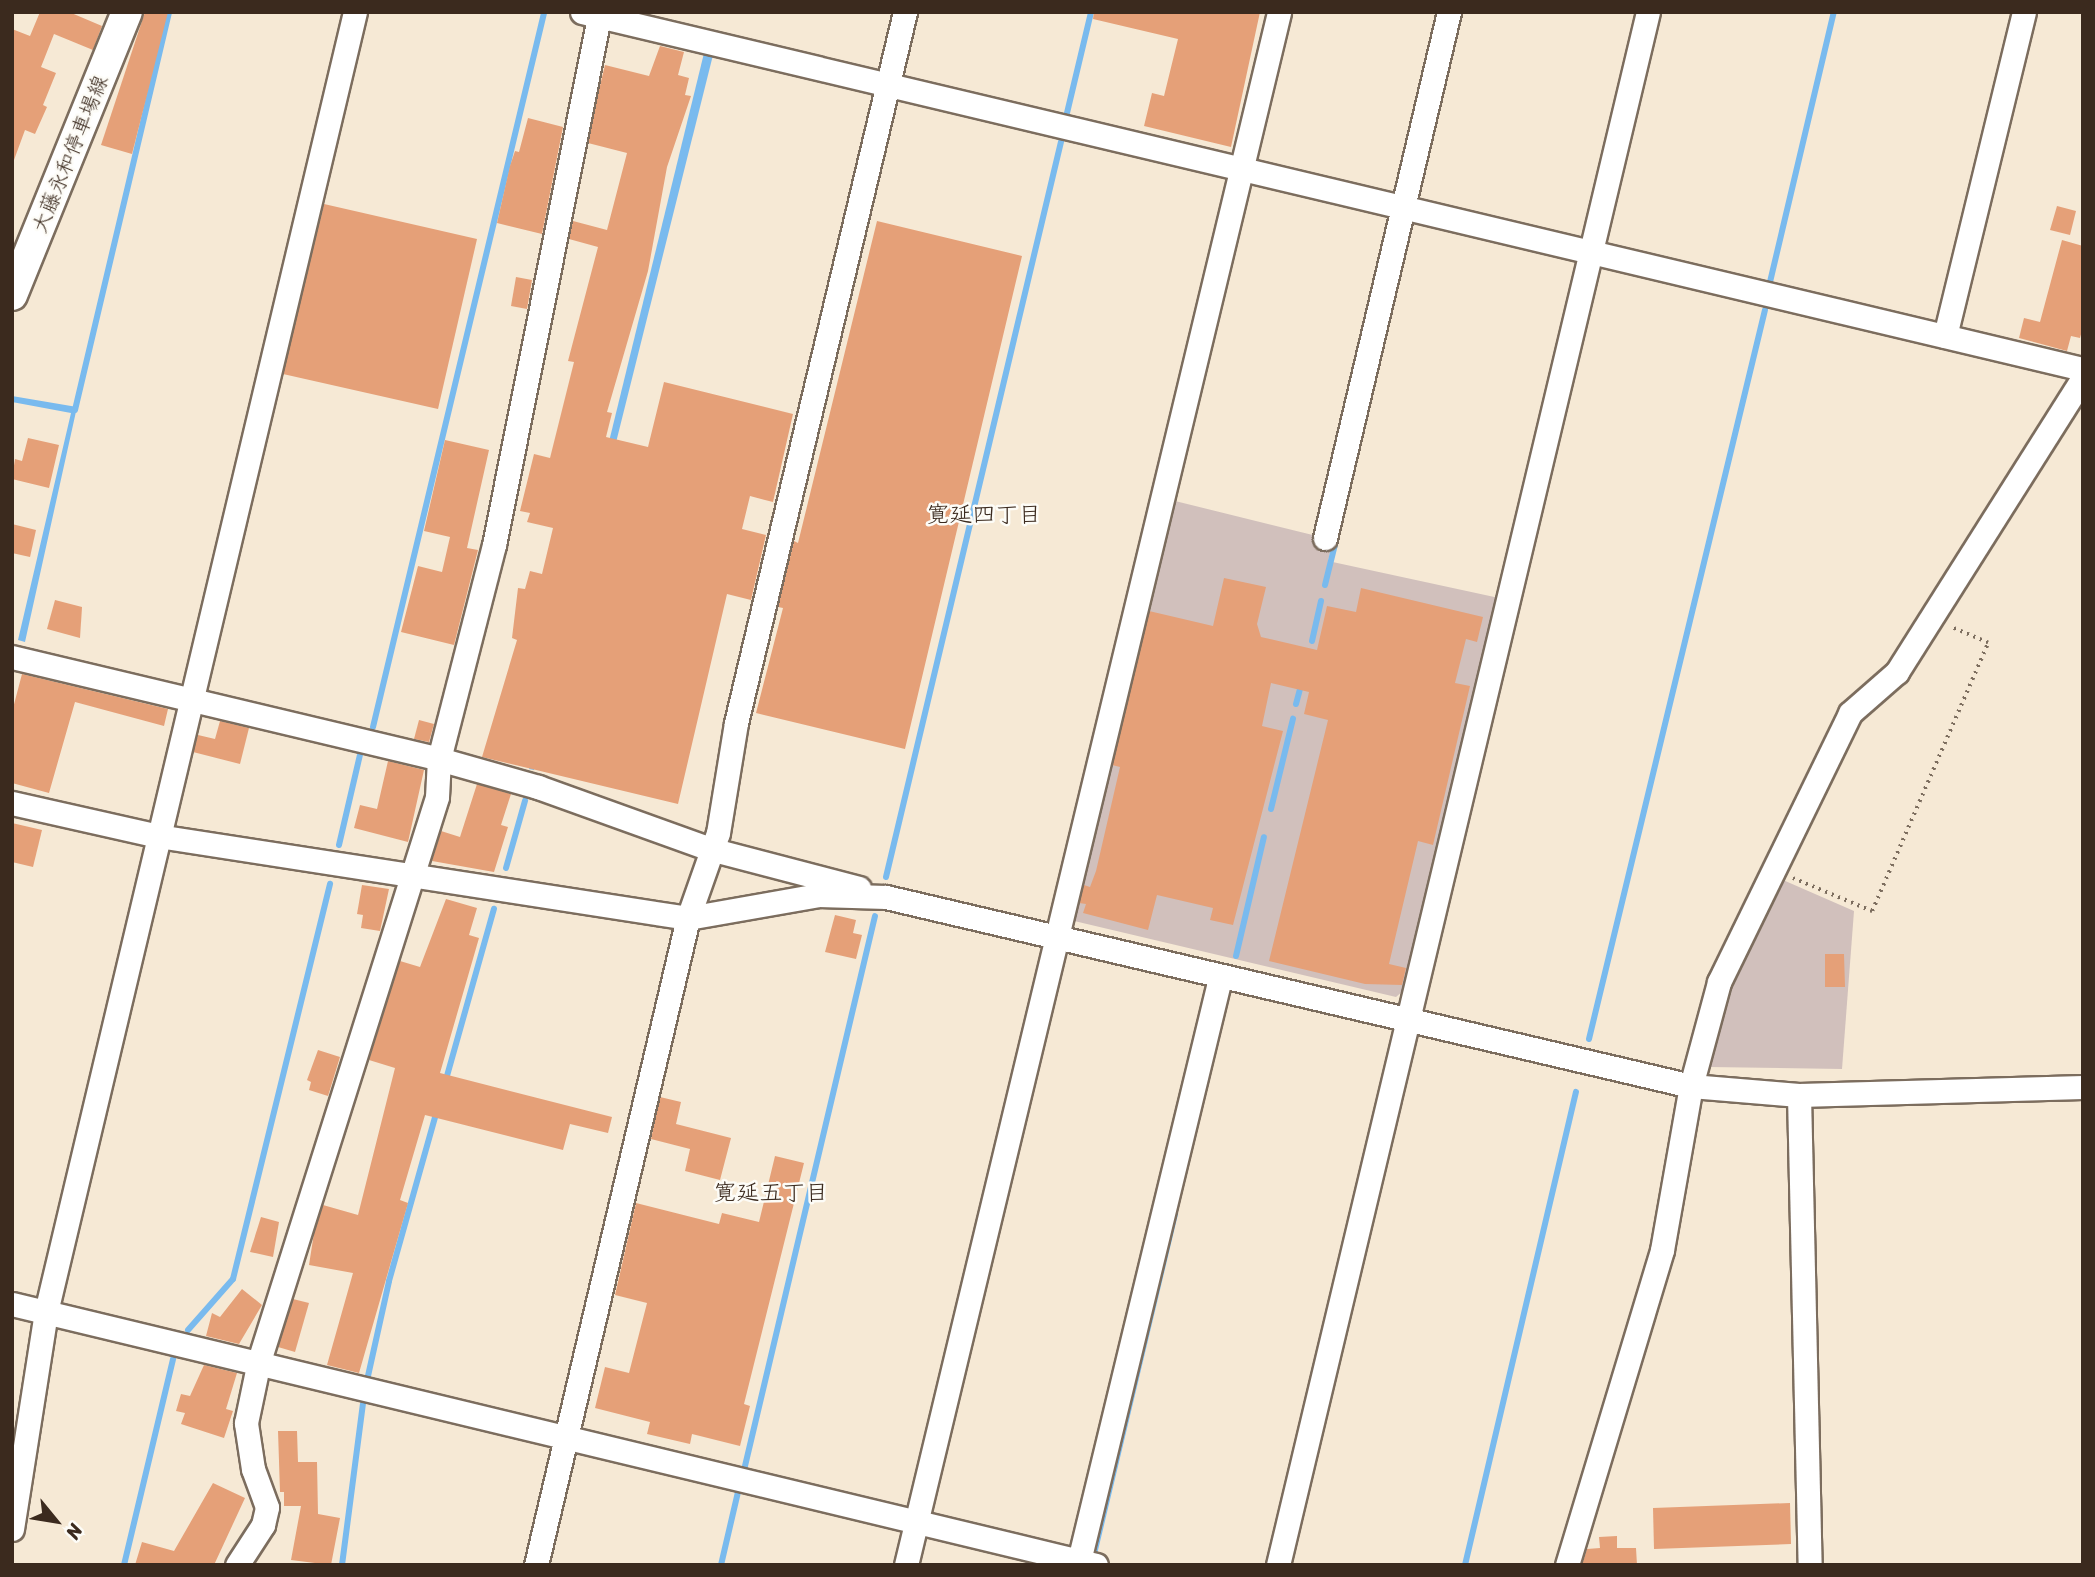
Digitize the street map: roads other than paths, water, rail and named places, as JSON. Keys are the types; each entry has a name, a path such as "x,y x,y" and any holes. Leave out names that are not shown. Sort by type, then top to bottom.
{"main road":[{"name":"大藤永和停車場線","path":"12,295 127,12"}],"street":[{"path":"12,1529 46,1312 190,702 200,677 355,12"},
{"path":"536,1565 688,918 710,849 718,833 736,723 905,12"},
{"path":"905,1565 1279,12"},
{"path":"1325,538 1449,12"},
{"path":"1278,1565 1648,12"},
{"path":"1945,336 2024,12"},
{"path":"237,1565 263,1525 267,1507 253,1469 246,1423 258,1362 437,797 439,759 494,545 594,14 887,87 2083,369"},
{"path":"1567,1565 1662,1250 1691,1086 1719,982 1850,713 1897,672 2083,378"},
{"path":"12,657 190,702 439,759 538,787 710,849 886,897 1407,1022 1691,1086 1799,1095 2083,1087"},
{"path":"12,803 158,836 688,918 818,895 886,897"},
{"path":"12,1304 1084,1563 1220,978"},
{"path":"1799,1095 1810,1565"}],"water":[{"path":"705,49 714,51 534,770 529,769"},
{"path":"12,396 77,407 25,642 18,640 71,413 12,402"}],"waterway":[{"path":"75,410 169,12"},
{"path":"1067,113 1091,12"},
{"path":"1770,282 1834,12"},
{"path":"373,727 544,13"},
{"path":"886,877 1061,142"},
{"path":"1589,1039 1765,310"},
{"path":"1325,585 1337,536"},
{"path":"1312,641 1321,601"},
{"path":"1296,704 1302,682"},
{"path":"1271,809 1293,719"},
{"path":"339,845 360,755"},
{"path":"506,868 525,801"},
{"path":"1236,956 1264,837"},
{"path":"188,1330 233,1279 330,884"},
{"path":"445,1083 494,909"},
{"path":"745,1466 875,916"},
{"path":"1465,1565 1576,1092"},
{"path":"368,1376 389,1281 437,1110"},
{"path":"1094,1554 1175,1214"},
{"path":"124,1565 173,1359"},
{"path":"342,1565 363,1404"},
{"path":"721,1565 738,1492"}],"district":[{"name":"寛延四丁目","path":"984,515"},
{"name":"寛延五丁目","path":"771,1193"}]}
